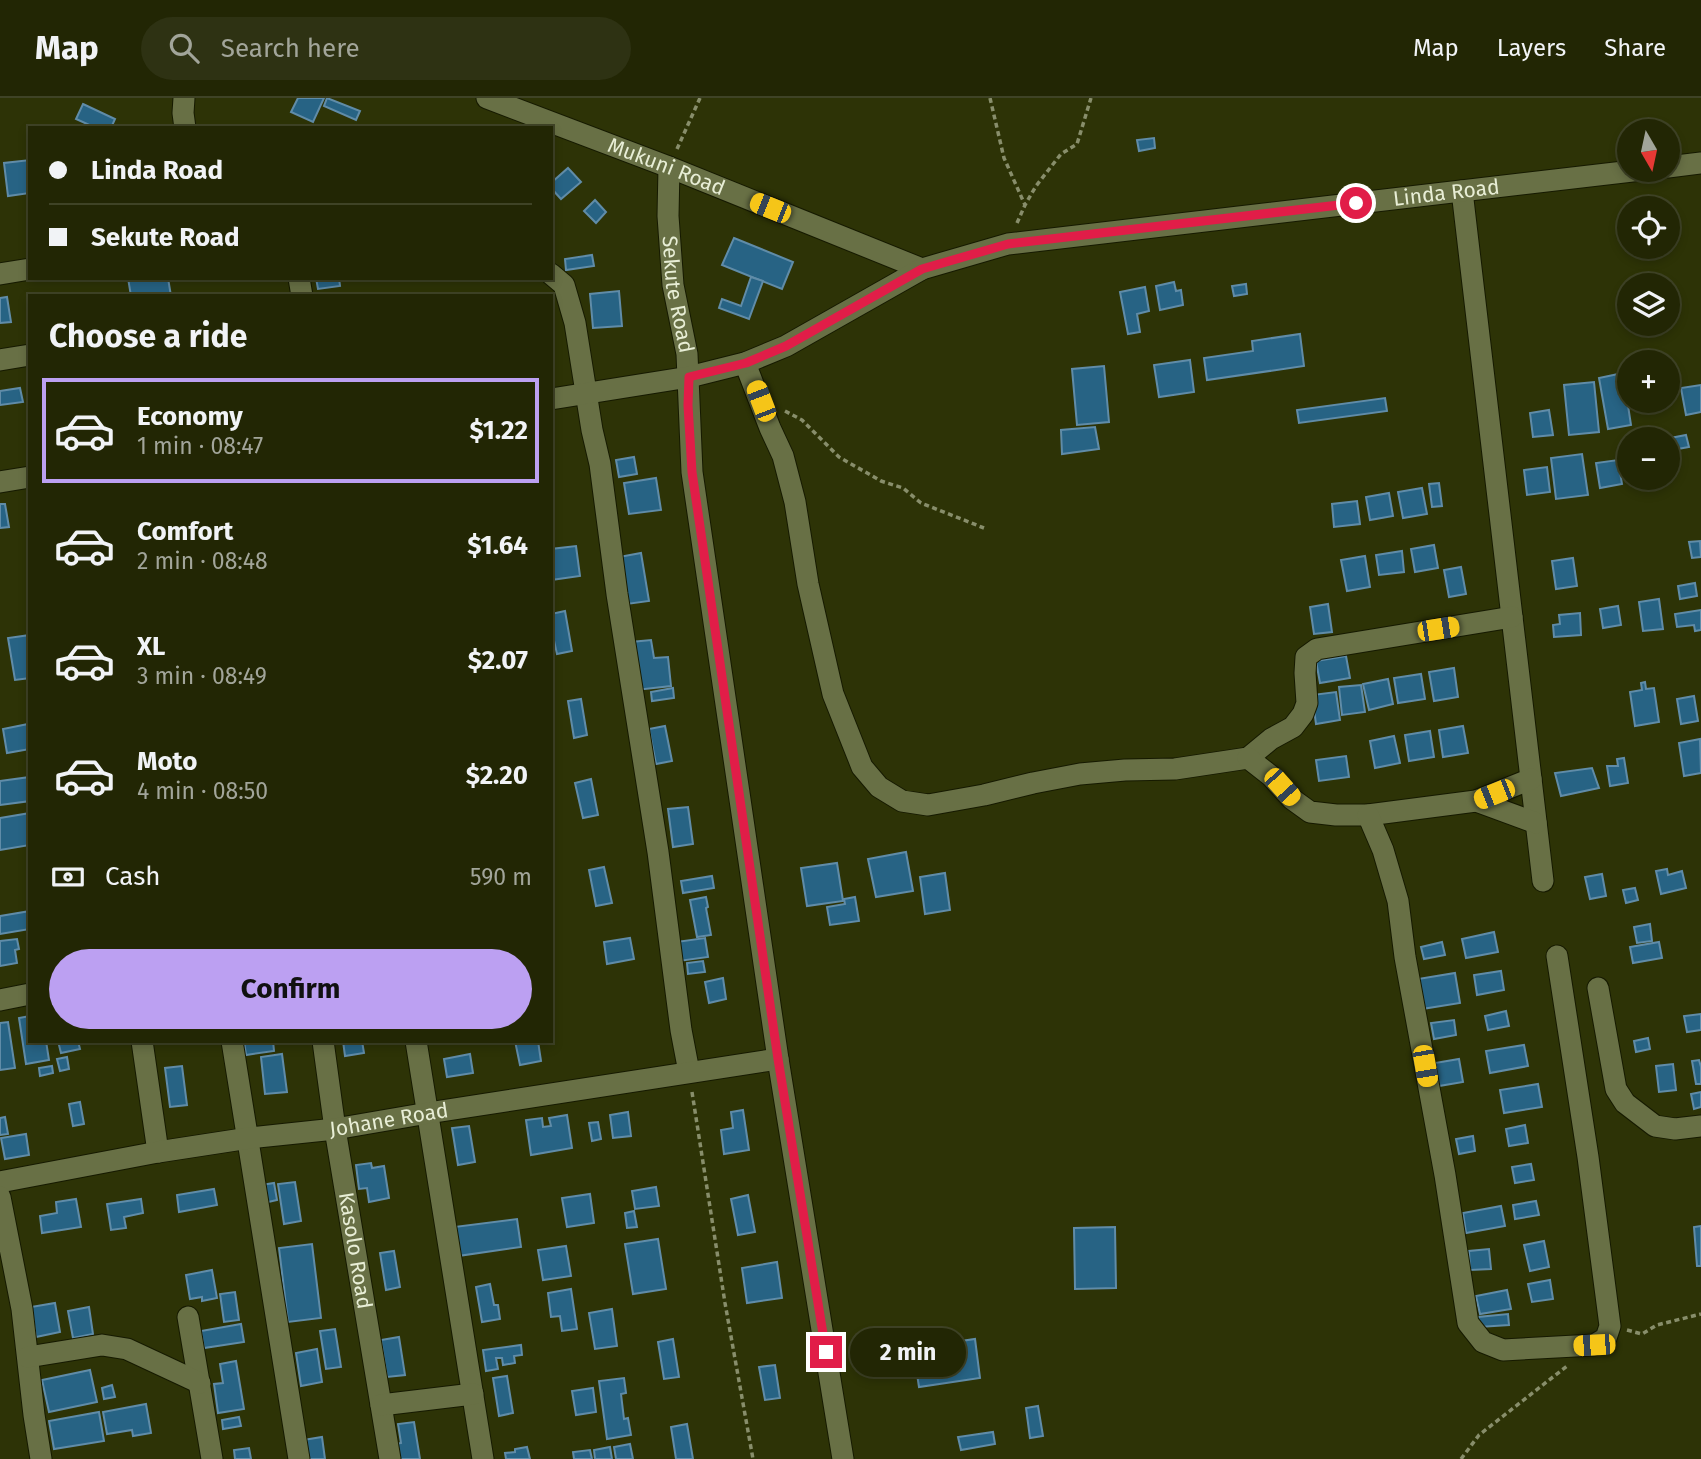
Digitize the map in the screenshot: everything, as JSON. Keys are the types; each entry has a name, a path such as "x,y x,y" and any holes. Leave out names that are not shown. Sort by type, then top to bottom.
{"street":[{"name":"Mukuni Road","path":"487,98 669,167 922,269"},
{"path":"1680,166 1701,163"},
{"name":"Sekute Road","path":"669,167 668,216 673,285 687,354 692,472 778,1059 843,1459"},
{"name":"Linda Road","path":"553,399 689,377 746,363 786,346 922,269 1008,244 1617,173"},
{"path":"1462,191 1543,881"},
{"path":"0,274 28,269"},
{"path":"553,276 564,285 575,323 600,464 615,583 658,852 672,968 689,1072"},
{"path":"0,360 28,355"},
{"path":"746,363 782,456 795,502 808,584 833,694 862,766 878,787 902,801 928,804 1080,774 1175,769 1248,758 1271,739 1293,727 1303,714 1307,703 1306,657 1317,649 1512,617"},
{"path":"0,482 28,477"},
{"path":"1248,758 1310,812 1336,815 1367,815 1476,801 1531,779"},
{"path":"1476,801 1536,823"},
{"path":"1367,815 1384,850 1398,901 1405,957 1445,1175 1468,1323 1483,1342 1503,1350 1594,1345 1606,1338 1610,1326 1588,1157 1557,956"},
{"path":"1598,988 1616,1089 1625,1103 1655,1126 1675,1129 1701,1126"},
{"path":"0,1000 28,994"},
{"path":"142,1043 158,1152"},
{"path":"232,1043 299,1459"},
{"name":"Kasolo Road","path":"323,1043 390,1459"},
{"path":"416,1043 483,1459"},
{"name":"Johane Road","path":"0,1182 158,1152 249,1138 335,1129 778,1059"},
{"path":"0,1197 22,1309 41,1459"},
{"path":"188,1317 212,1459"},
{"path":"28,1357 103,1345 127,1349 200,1382"},
{"path":"381,1405 473,1394"}],"path":[{"path":"669,167 699,98"},
{"path":"990,98 1004,158 1025,205"},
{"path":"1008,244 1036,186 1061,154 1077,144 1091,98"},
{"path":"761,401 775,405 802,420 839,457 881,481 903,488 921,503 984,528"},
{"path":"689,1072 725,1303 753,1459"},
{"path":"1610,1326 1642,1334 1657,1325 1701,1314"},
{"path":"1461,1459 1479,1435 1594,1345"}],"building":[{"path":"298,98 324,98 313,122 291,112"},
{"path":"327,98 360,111 356,120 324,106"},
{"path":"83,104 115,119 112,126 92,126 76,119"},
{"path":"1154,138 1155,148 1139,151 1137,140"},
{"path":"28,160 28,193 8,196 4,163"},
{"path":"568,168 581,182 561,199 553,190 553,181"},
{"path":"595,200 606,212 596,223 584,211"},
{"path":"734,238 793,262 782,289 722,265"},
{"path":"592,255 594,266 566,270 565,259"},
{"path":"751,277 763,281 749,319 719,308 722,299 741,306"},
{"path":"128,280 168,280 171,294 131,294"},
{"path":"316,280 339,280 340,286 318,289"},
{"path":"1174,282 1176,291 1181,290 1183,305 1160,310 1156,286"},
{"path":"1246,284 1247,294 1234,296 1232,286"},
{"path":"1145,287 1149,311 1137,314 1140,332 1128,334 1120,292"},
{"path":"619,291 622,326 593,328 590,294"},
{"path":"7,297 11,322 0,323 0,298"},
{"path":"1300,334 1304,366 1207,380 1204,358 1253,351 1252,341"},
{"path":"1190,360 1194,392 1159,397 1154,365"},
{"path":"1104,366 1109,422 1077,425 1072,369"},
{"path":"1617,374 1617,413 1629,413 1631,425 1608,429 1599,378"},
{"path":"1594,382 1599,432 1569,435 1564,385"},
{"path":"1701,385 1701,412 1686,415 1681,388"},
{"path":"20,388 23,402 0,405 0,391"},
{"path":"1385,398 1387,411 1299,423 1297,410"},
{"path":"1549,410 1553,435 1533,437 1530,413"},
{"path":"1095,427 1099,449 1062,454 1061,430"},
{"path":"1686,435 1689,447 1680,449 1680,436"},
{"path":"1582,454 1588,495 1556,499 1551,458"},
{"path":"634,457 637,474 619,477 616,460"},
{"path":"1617,460 1617,485 1600,488 1596,463"},
{"path":"1547,467 1550,492 1527,495 1524,470"},
{"path":"656,478 661,510 629,514 624,483"},
{"path":"1439,483 1442,506 1432,507 1429,484"},
{"path":"1422,488 1427,514 1403,518 1398,492"},
{"path":"1389,493 1393,516 1370,520 1366,497"},
{"path":"1357,501 1360,524 1334,527 1332,504"},
{"path":"0,504 5,504 9,527 0,528"},
{"path":"1700,541 1701,557 1692,558 1689,542"},
{"path":"1434,545 1438,568 1415,572 1411,549"},
{"path":"576,546 580,576 553,580 553,549"},
{"path":"1402,551 1404,572 1379,575 1376,555"},
{"path":"641,553 649,601 627,604 619,557"},
{"path":"1365,556 1370,587 1347,591 1341,560"},
{"path":"1573,558 1577,586 1556,589 1552,561"},
{"path":"1461,567 1466,594 1449,597 1444,570"},
{"path":"1695,583 1697,596 1680,599 1678,586"},
{"path":"1659,599 1663,629 1643,631 1639,602"},
{"path":"1328,604 1332,632 1314,634 1310,607"},
{"path":"1618,606 1621,625 1603,628 1600,609"},
{"path":"1701,610 1701,630 1695,631 1694,625 1677,627 1675,614"},
{"path":"565,611 572,651 557,654 553,636 553,614"},
{"path":"1580,613 1581,635 1554,637 1553,625 1560,624 1559,615"},
{"path":"28,635 28,678 15,680 8,638"},
{"path":"651,640 654,658 668,657 671,686 636,690 631,642"},
{"path":"1346,656 1350,678 1320,683 1316,661"},
{"path":"1454,668 1458,697 1434,701 1429,672"},
{"path":"1421,674 1425,699 1398,703 1394,678"},
{"path":"1388,679 1393,704 1369,710 1363,684"},
{"path":"1645,682 1646,689 1654,688 1659,722 1635,726 1630,692 1642,690 1641,683"},
{"path":"1361,685 1365,712 1342,715 1339,687"},
{"path":"673,688 674,698 652,701 651,692"},
{"path":"1336,692 1340,720 1316,724 1312,695"},
{"path":"1694,696 1698,721 1681,724 1677,699"},
{"path":"581,699 587,735 574,738 568,701"},
{"path":"28,724 28,749 7,753 3,729"},
{"path":"665,726 672,761 656,764 649,729"},
{"path":"1463,726 1468,753 1443,757 1439,730"},
{"path":"1430,731 1434,757 1409,761 1405,735"},
{"path":"1394,736 1400,763 1375,768 1370,741"},
{"path":"1700,739 1701,773 1684,776 1679,743"},
{"path":"1346,756 1349,777 1319,781 1316,760"},
{"path":"1624,758 1628,783 1610,786 1607,766 1618,766 1617,759"},
{"path":"1592,768 1599,788 1561,796 1555,773"},
{"path":"28,777 28,801 0,805 0,781"},
{"path":"591,779 598,815 583,818 575,783"},
{"path":"688,807 693,844 673,847 668,809"},
{"path":"28,813 28,845 0,850 0,818"},
{"path":"906,852 913,891 876,897 868,859"},
{"path":"837,863 843,901 807,906 801,868"},
{"path":"604,867 612,903 596,906 589,870"},
{"path":"1667,869 1668,875 1682,871 1686,888 1661,894 1656,871"},
{"path":"945,873 950,910 925,914 920,877"},
{"path":"1602,874 1606,896 1590,899 1585,877"},
{"path":"712,876 714,888 683,893 681,881"},
{"path":"1635,888 1638,900 1626,903 1623,890"},
{"path":"706,897 711,935 697,937 690,900"},
{"path":"855,897 859,921 830,925 827,907 845,904 844,899"},
{"path":"28,911 28,929 0,934 0,916"},
{"path":"1650,924 1652,941 1637,943 1634,927"},
{"path":"1494,932 1498,952 1466,958 1462,939"},
{"path":"630,938 634,959 607,964 604,942"},
{"path":"705,938 708,957 679,961 676,942"},
{"path":"17,939 17,963 0,966 0,941"},
{"path":"1442,942 1445,955 1424,959 1421,947"},
{"path":"1659,942 1662,958 1633,963 1630,947"},
{"path":"703,961 705,972 688,974 687,963"},
{"path":"1501,971 1504,990 1477,995 1474,975"},
{"path":"1455,973 1460,1003 1422,1009 1418,979"},
{"path":"723,978 726,999 709,1003 705,982"},
{"path":"1506,1011 1509,1026 1488,1030 1485,1016"},
{"path":"1701,1014 1701,1030 1687,1032 1684,1016"},
{"path":"28,1016 28,1043 46,1043 49,1060 26,1064 19,1018"},
{"path":"1454,1020 1456,1035 1434,1039 1431,1023"},
{"path":"8,1022 15,1068 0,1070 0,1023"},
{"path":"1648,1038 1650,1049 1636,1052 1634,1041"},
{"path":"58,1043 78,1043 80,1049 61,1053"},
{"path":"244,1043 273,1043 274,1051 246,1055"},
{"path":"343,1043 362,1043 364,1053 345,1056"},
{"path":"515,1043 538,1043 541,1061 520,1065"},
{"path":"1524,1045 1528,1066 1490,1073 1486,1051"},
{"path":"282,1054 287,1092 265,1094 261,1057"},
{"path":"470,1054 473,1073 447,1077 444,1059"},
{"path":"67,1057 69,1069 60,1071 57,1059"},
{"path":"1459,1059 1463,1082 1439,1086 1435,1063"},
{"path":"1699,1060 1701,1084 1696,1084 1692,1061"},
{"path":"1673,1064 1676,1090 1659,1092 1656,1066"},
{"path":"52,1066 53,1073 40,1076 39,1068"},
{"path":"182,1066 187,1105 170,1107 165,1068"},
{"path":"1538,1084 1542,1107 1504,1113 1500,1090"},
{"path":"1701,1092 1701,1107 1694,1109 1691,1094"},
{"path":"80,1102 84,1124 73,1126 69,1104"},
{"path":"743,1110 749,1150 724,1154 721,1130 733,1128 731,1112"},
{"path":"628,1112 631,1136 613,1138 610,1115"},
{"path":"567,1115 572,1148 531,1155 526,1120 542,1118 543,1127 551,1126 549,1118"},
{"path":"5,1117 8,1134 0,1135 0,1118"},
{"path":"598,1122 601,1139 592,1141 589,1123"},
{"path":"1525,1125 1528,1143 1509,1146 1506,1129"},
{"path":"469,1126 475,1162 458,1165 452,1128"},
{"path":"26,1134 29,1155 5,1159 1,1138"},
{"path":"1473,1136 1475,1151 1459,1154 1456,1139"},
{"path":"371,1163 372,1168 384,1166 389,1198 369,1202 367,1188 359,1189 356,1165"},
{"path":"1531,1164 1534,1180 1515,1183 1512,1167"},
{"path":"295,1182 301,1221 284,1224 278,1184"},
{"path":"274,1183 277,1200 264,1203 261,1185"},
{"path":"656,1187 659,1206 635,1209 632,1191"},
{"path":"214,1189 217,1205 179,1212 177,1195"},
{"path":"590,1194 594,1223 567,1227 562,1198"},
{"path":"748,1195 755,1232 738,1235 731,1199"},
{"path":"76,1199 81,1227 42,1233 40,1216 57,1213 56,1202"},
{"path":"141,1199 143,1213 124,1217 126,1228 111,1230 107,1204"},
{"path":"1536,1201 1539,1215 1515,1219 1513,1205"},
{"path":"1501,1206 1505,1226 1466,1233 1463,1213"},
{"path":"634,1211 637,1227 627,1228 625,1213"},
{"path":"517,1219 521,1247 458,1256 454,1227"},
{"path":"1701,1226 1701,1266 1697,1266 1694,1227"},
{"path":"1115,1227 1116,1288 1075,1289 1074,1228"},
{"path":"658,1239 666,1289 633,1294 625,1244"},
{"path":"1544,1241 1549,1267 1530,1271 1524,1245"},
{"path":"312,1244 321,1318 288,1322 279,1248"},
{"path":"566,1246 571,1276 543,1280 538,1250"},
{"path":"1489,1249 1491,1269 1470,1270 1469,1251"},
{"path":"394,1251 400,1287 386,1290 380,1253"},
{"path":"777,1262 782,1298 747,1303 742,1268"},
{"path":"212,1270 217,1298 202,1301 202,1297 190,1299 186,1275"},
{"path":"1550,1280 1553,1299 1532,1302 1528,1284"},
{"path":"490,1284 500,1319 482,1322 476,1287"},
{"path":"571,1289 577,1329 562,1331 560,1316 551,1317 548,1293"},
{"path":"1507,1290 1511,1309 1480,1314 1476,1296"},
{"path":"235,1292 239,1320 224,1322 220,1294"},
{"path":"55,1303 60,1332 36,1337 31,1307"},
{"path":"89,1307 93,1334 73,1338 68,1311"},
{"path":"612,1309 617,1346 595,1349 589,1313"},
{"path":"1508,1314 1509,1325 1479,1327 1478,1317"},
{"path":"241,1324 244,1342 204,1348 201,1331"},
{"path":"335,1329 341,1367 326,1369 320,1331"},
{"path":"399,1337 405,1375 387,1377 381,1340"},
{"path":"673,1339 679,1377 664,1379 658,1342"},
{"path":"975,1339 980,1378 919,1387 913,1348"},
{"path":"521,1345 522,1355 514,1356 515,1363 503,1365 502,1358 496,1358 498,1369 486,1371 483,1350"},
{"path":"317,1349 322,1382 301,1386 296,1353"},
{"path":"236,1361 244,1409 218,1413 214,1384 223,1383 220,1364"},
{"path":"775,1365 780,1398 765,1400 759,1367"},
{"path":"90,1370 97,1402 49,1412 42,1380"},
{"path":"507,1376 513,1413 499,1416 493,1378"},
{"path":"624,1378 626,1393 621,1394 624,1419 628,1418 631,1435 607,1439 599,1381"},
{"path":"112,1385 115,1397 104,1399 102,1388"},
{"path":"593,1388 596,1412 576,1415 572,1391"},
{"path":"146,1404 151,1433 133,1436 132,1430 107,1434 103,1412"},
{"path":"1038,1406 1043,1436 1030,1438 1026,1408"},
{"path":"99,1412 104,1441 54,1449 49,1421"},
{"path":"239,1417 241,1426 223,1429 222,1420"},
{"path":"414,1422 420,1459 393,1459 391,1445 401,1443 398,1424"},
{"path":"687,1424 693,1459 676,1459 671,1427"},
{"path":"993,1432 995,1444 961,1450 958,1437"},
{"path":"322,1437 325,1459 306,1459 303,1440"},
{"path":"630,1444 633,1459 616,1459 614,1447"},
{"path":"527,1447 530,1459 506,1459 505,1453"},
{"path":"610,1447 612,1459 595,1459 594,1450"},
{"path":"249,1448 251,1459 235,1459 234,1450"},
{"path":"590,1450 592,1459 574,1459 573,1452"}],"route":[{"path":"826,1352 778,1059 692,472 689,377 746,363 786,346 922,269 1008,244 1356,203"}]}
